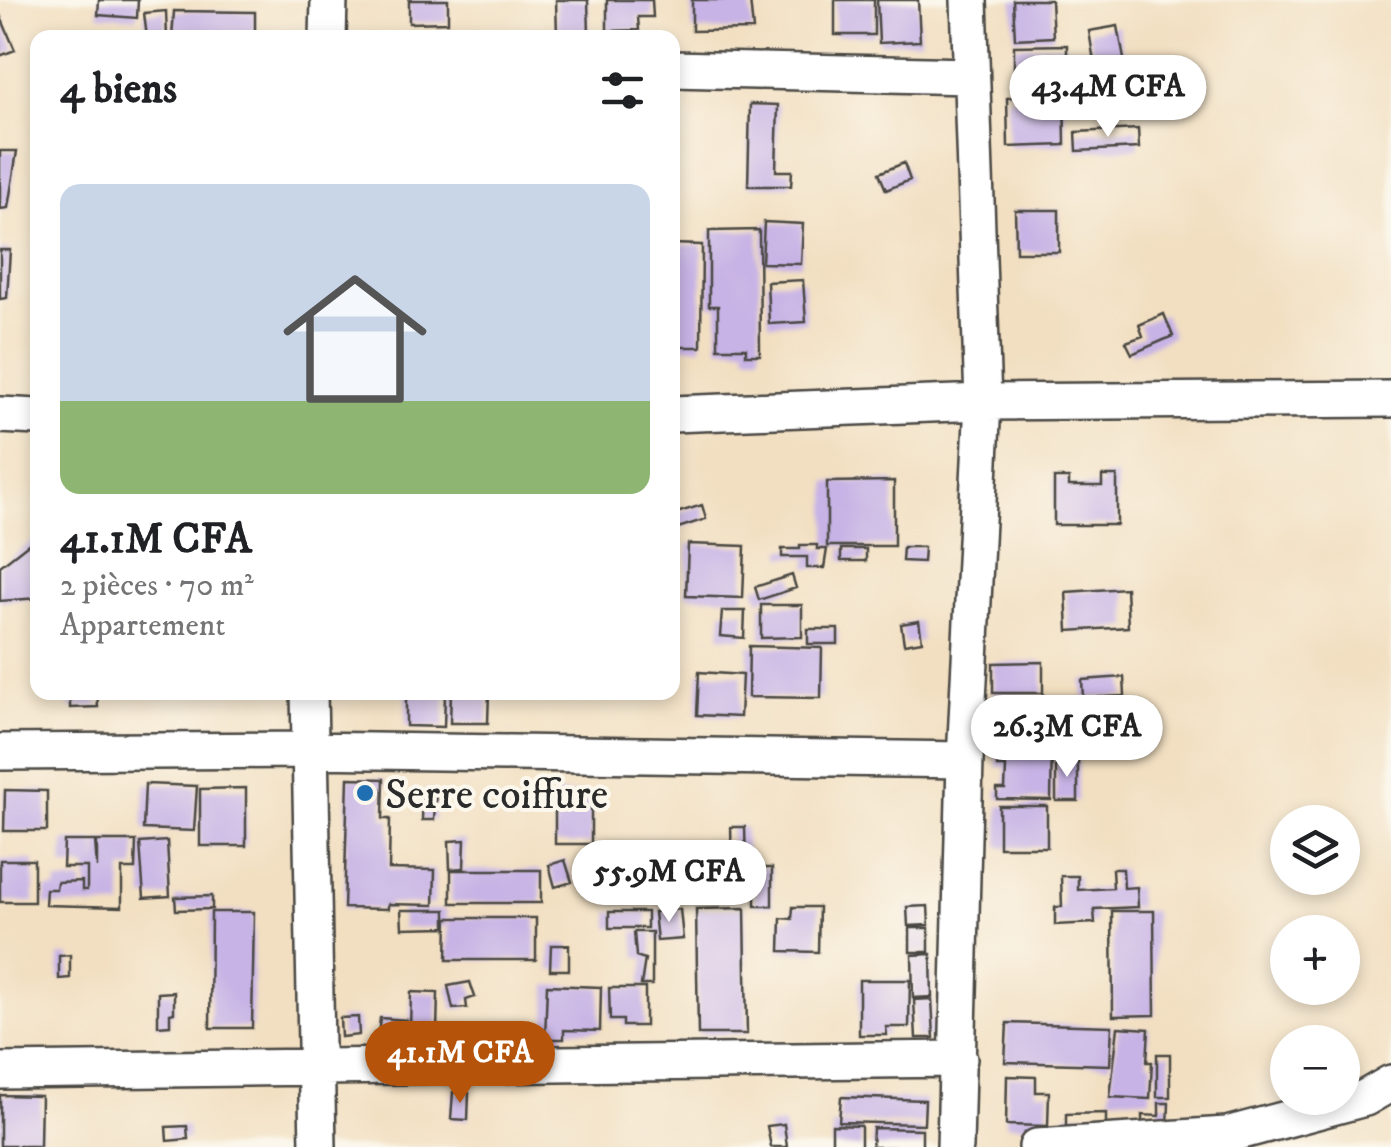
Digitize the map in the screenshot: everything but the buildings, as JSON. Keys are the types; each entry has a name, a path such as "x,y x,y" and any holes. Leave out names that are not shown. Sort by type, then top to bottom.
{"street":[{"path":"328,30 329,0"},
{"path":"955,1147 965,760 982,402 969,0"},
{"path":"680,69 970,76"},
{"path":"680,414 982,402 1391,399"},
{"path":"0,415 30,416"},
{"path":"310,700 318,1147"},
{"path":"0,752 309,750 965,760"},
{"path":"0,1070 959,1059"},
{"path":"1037,1147 1227,1135 1365,1098 1391,1084"}],"place":[{"name":"Serre coiffure","path":"365,793"}]}
